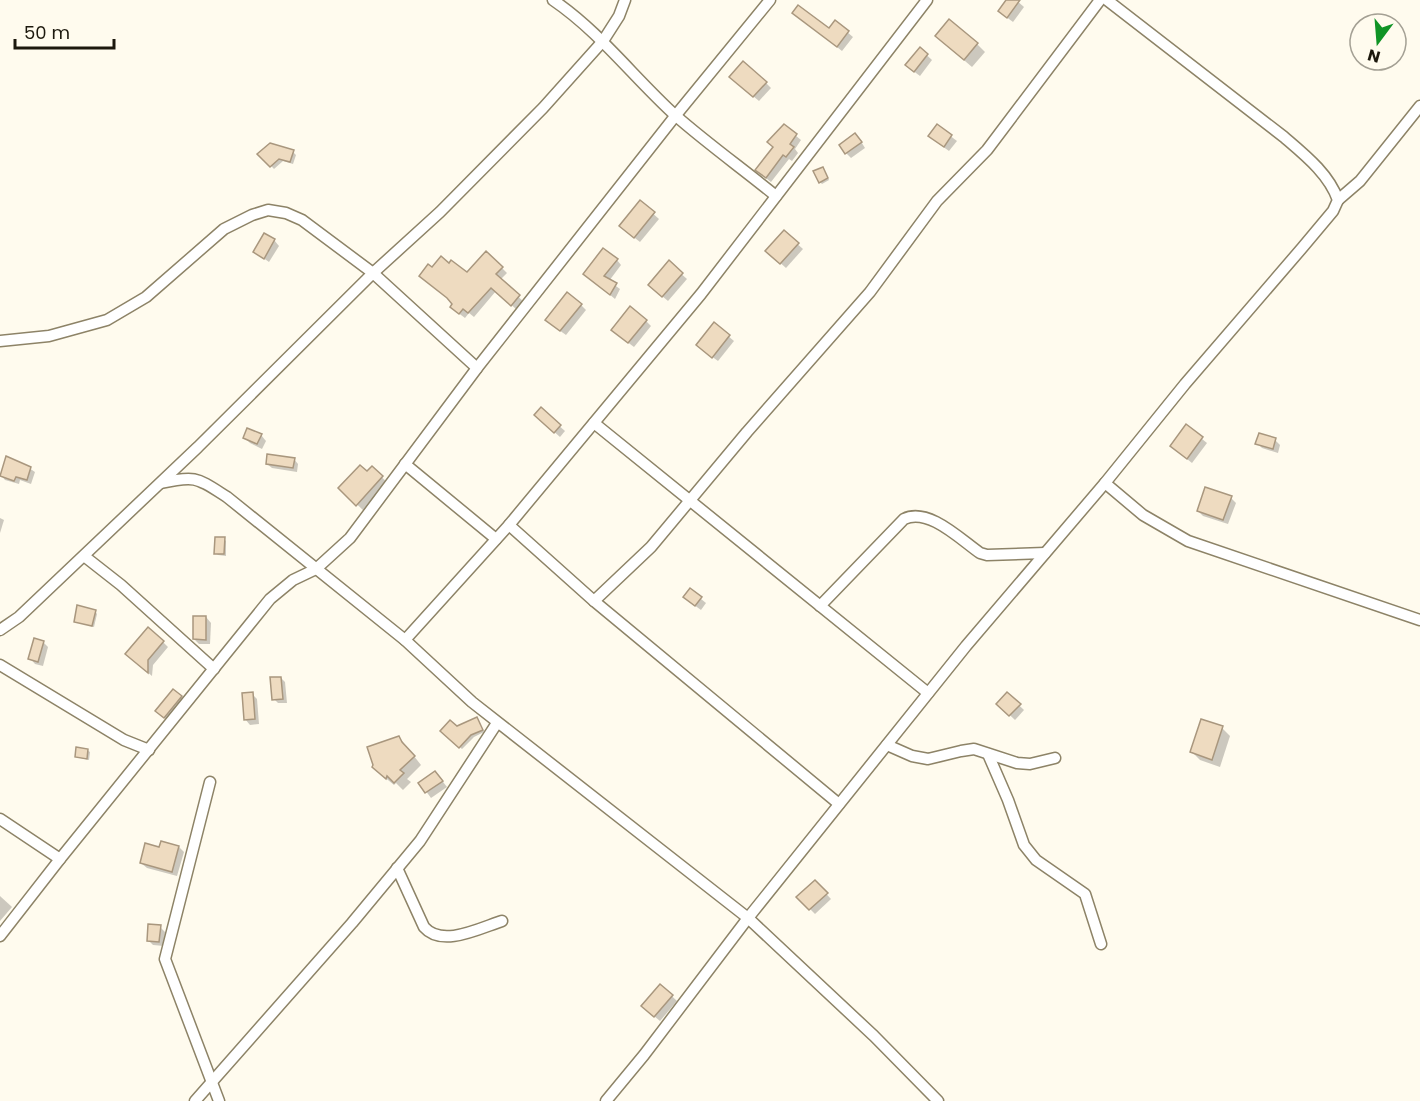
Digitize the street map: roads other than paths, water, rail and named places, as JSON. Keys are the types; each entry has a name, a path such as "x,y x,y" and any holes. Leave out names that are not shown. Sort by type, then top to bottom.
{"street":[{"path":"553,0 570,11 603,41 676,115 777,196"},
{"path":"0,630 19,616 161,483 373,273 440,212 543,108 603,41 619,16 625,0"},
{"path":"0,936 270,598 293,580 315,569 351,538 477,368 676,115 770,0"},
{"path":"405,640 509,525 701,294 927,0"},
{"path":"594,601 651,547 870,292 937,201 987,150 1100,0"},
{"path":"1107,0 1284,137 1317,168 1335,191 1338,200"},
{"path":"606,1101 644,1055 748,918 928,693 1106,483 1185,384 1333,211 1338,200 1360,181 1420,106"},
{"path":"0,340 49,336 107,320 146,297 224,229 268,210 286,213 302,220 373,273 477,368"},
{"path":"594,423 928,693"},
{"path":"405,464 496,539"},
{"path":"161,483 185,477 202,481 227,497 405,640 497,723 748,918 874,1036 938,1101"},
{"path":"1106,483 1143,514 1188,541 1420,620"},
{"path":"820,606 904,519 911,515 932,519 980,553 987,555 1045,553"},
{"path":"509,525 594,601 839,804"},
{"path":"84,556 121,585 214,669"},
{"path":"0,665 124,740 149,750"},
{"path":"195,1101 352,923 420,841 497,723"},
{"path":"887,745 912,756 928,759 974,749 1017,764 1030,764 1054,758"},
{"path":"988,754 1024,845 1036,860 1085,894 1101,944"},
{"path":"210,782 165,958 219,1101"},
{"path":"0,819 60,859"},
{"path":"398,868 424,927 429,933 447,936 502,921"}]}
